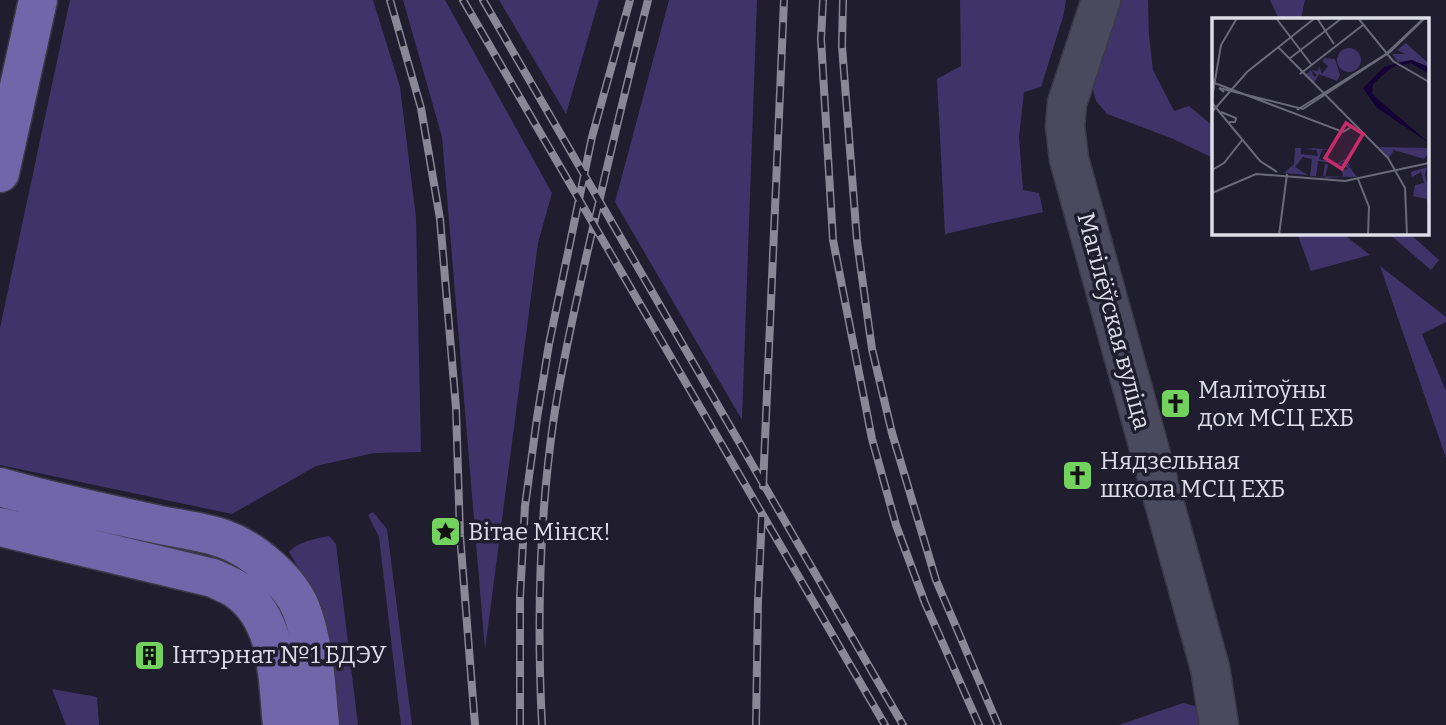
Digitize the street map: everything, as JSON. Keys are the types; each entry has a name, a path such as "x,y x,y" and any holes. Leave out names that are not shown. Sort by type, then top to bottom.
{"main road":[{"path":"0,173 38,0"},
{"path":"0,487 72,506 225,539 266,565 288,586 301,609 313,659 320,725"},
{"path":"0,527 213,578 237,590 259,611 274,647 282,725"}],"street":[{"name":"Магілёўская вуліца","path":"1101,0 1066,103 1065,126 1069,159 1210,668 1219,725"}],"shaded area":[{"path":"70,0 373,0 400,87 416,218 421,452 374,453 316,466 232,514 0,465 0,328"},
{"path":"403,0 445,0 552,193 538,243 485,650 442,137"},
{"path":"499,0 599,0 566,114"},
{"path":"669,0 757,0 742,420 615,202"},
{"path":"960,0 1066,0 1041,87 1024,92 1019,137 1023,190 1039,193 1043,212 945,234 937,79 961,66"},
{"path":"1111,0 1148,0 1153,70 1174,111 1189,106 1212,125 1212,158 1171,138 1107,114 1096,101 1091,83"},
{"path":"1270,0 1305,0 1301,18 1279,18"},
{"path":"1297,234 1343,234 1370,255 1311,271"},
{"path":"1389,234 1410,234 1439,260 1431,270"},
{"path":"1380,266 1446,317 1446,322 1422,334 1446,391 1446,458"},
{"path":"373,512 387,529 412,725 401,725 379,537 368,515"},
{"path":"329,536 336,544 358,725 339,725 323,611 289,552 302,543"},
{"path":"52,689 97,697 99,725 66,725"},
{"path":"1183,703 1203,708 1207,725 1119,725"}],"railway":[{"path":"390,0 421,108 440,219 456,408 460,535 475,725"},
{"path":"463,0 885,725"},
{"path":"483,0 903,725"},
{"path":"520,725 520,597 525,506 537,418 549,344 592,137 630,0"},
{"path":"542,725 540,574 553,424 586,258 648,0"},
{"path":"763,486 784,0"},
{"path":"823,0 821,39 833,240 872,439 896,525 925,603 979,725"},
{"path":"843,0 842,46 857,241 872,349 892,433 936,580 998,725"},
{"path":"756,725 762,514"}],"place":[{"name":"Малітоўны дом МСЦ ЕХБ","path":"1175,404"},
{"name":"Нядзельная школа МСЦ ЕХБ","path":"1077,475"},
{"name":"Вітае Мінск!","path":"445,532"},
{"name":"Інтэрнат №1 БДЭУ","path":"149,655"}]}
